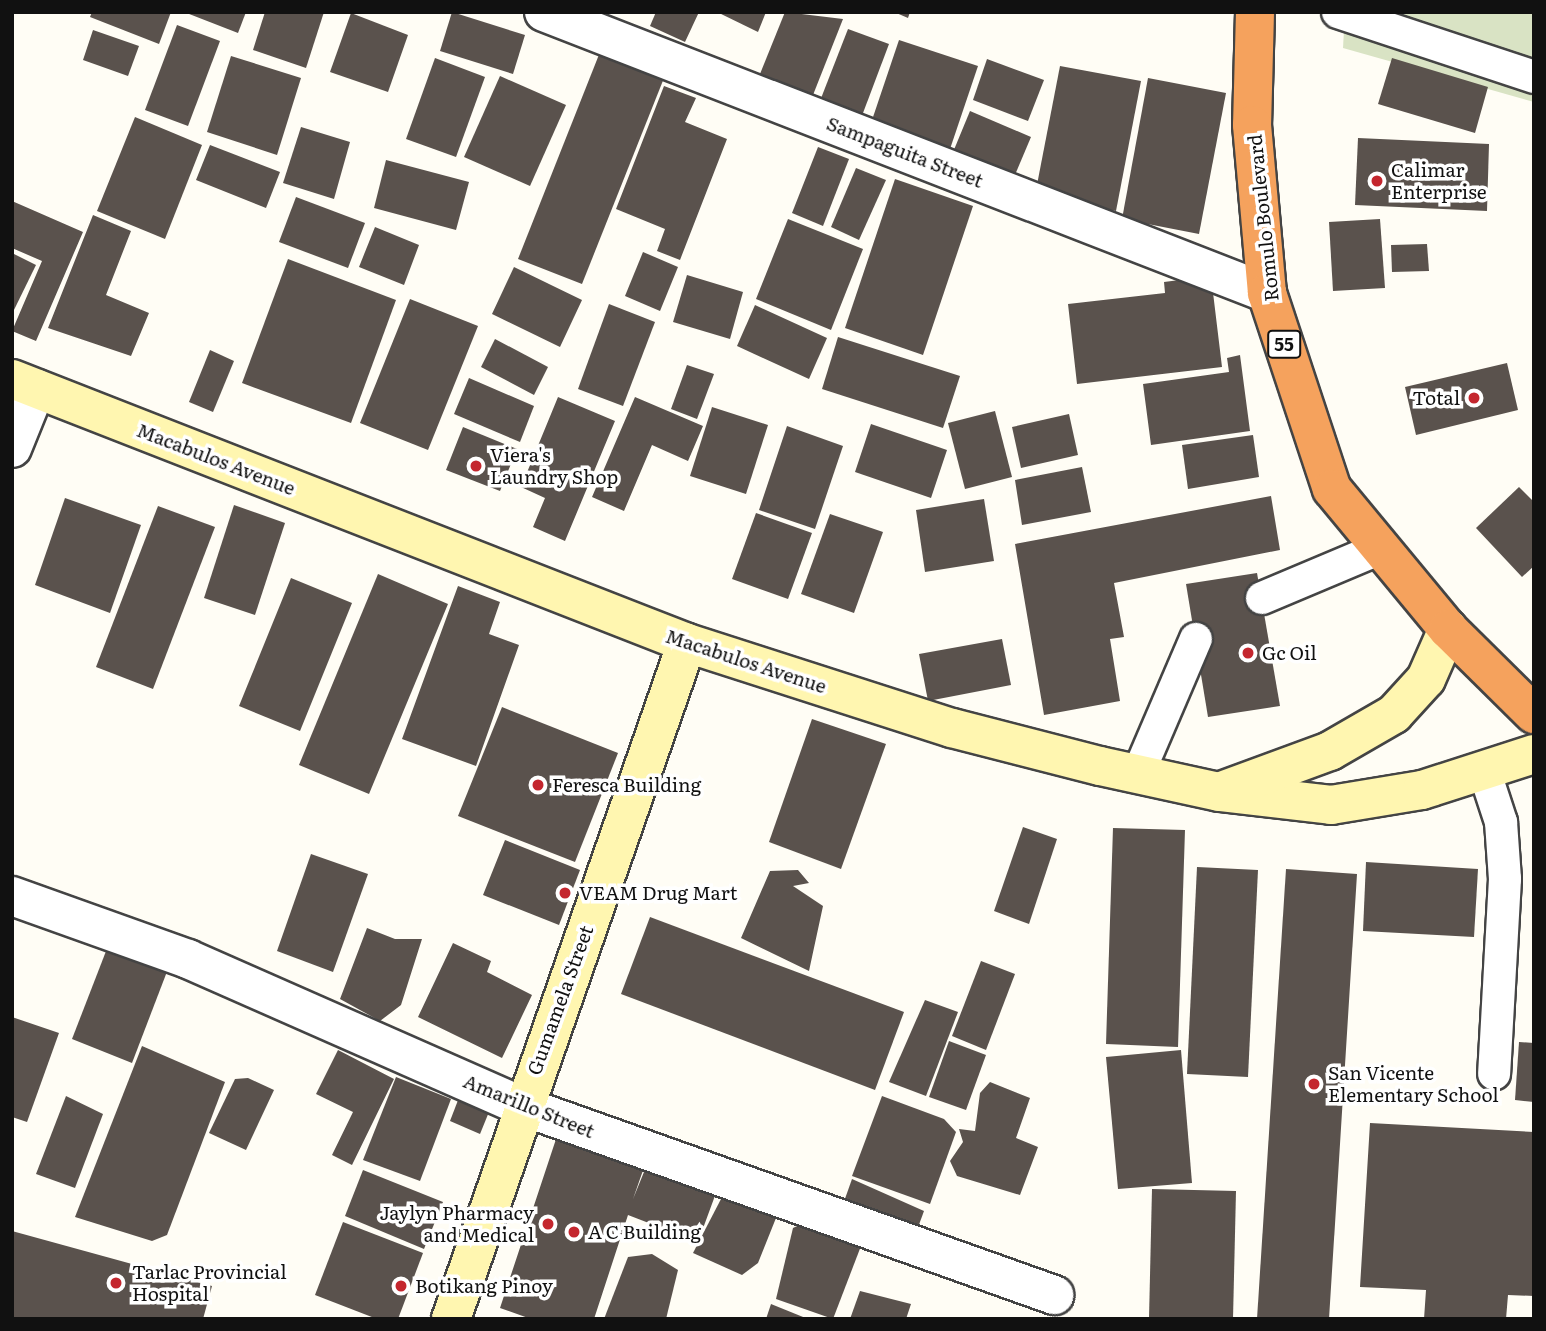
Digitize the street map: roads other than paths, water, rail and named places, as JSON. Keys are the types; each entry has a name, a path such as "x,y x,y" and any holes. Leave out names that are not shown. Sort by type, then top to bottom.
{"highway":[{"name":"Romulo Boulevard","path":"1255,12 1252,125 1267,293 1332,489 1448,629 1534,713"}],"street":[{"name":"Sampaguita Street","path":"544,12 1267,293"},
{"path":"12,448 24,384"},
{"name":"Macabulos Avenue","path":"24,384 687,643 953,728 1138,775 1219,792 1331,806 1485,773 1534,754"},
{"path":"1219,792 1330,751 1394,714 1426,679 1448,629"},
{"name":"Gumamela Street","path":"452,1319 522,1106 687,643"},
{"name":"Amarillo Street","path":"12,896 188,959 522,1106 1054,1295"}],"lane":[{"path":"1338,12 1534,77"},
{"path":"1262,598 1381,548"},
{"path":"1138,775 1196,639"},
{"path":"1485,773 1501,822 1505,879 1494,1074"}],"place":[{"name":"Calimar Enterprise","path":"1377,181"},
{"name":"Total","path":"1474,398"},
{"name":"Viera's Laundry Shop","path":"476,466"},
{"name":"Gc Oil","path":"1248,653"},
{"name":"Feresca Building","path":"538,785"},
{"name":"VEAM Drug Mart","path":"565,893"},
{"name":"San Vicente Elementary School","path":"1314,1084"},
{"name":"Jaylyn Pharmacy and Medical","path":"548,1224"},
{"name":"A C Building","path":"574,1232"},
{"name":"Tarlac Provincial Hospital","path":"116,1283"},
{"name":"Botikang Pinoy","path":"401,1286"}]}
